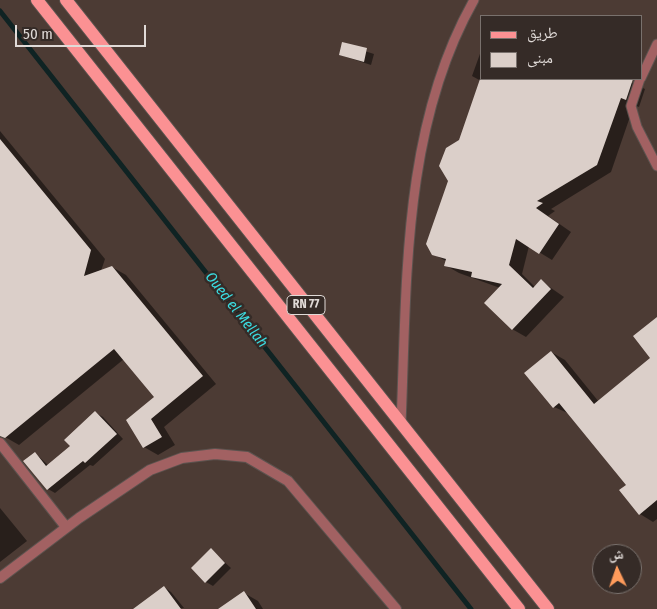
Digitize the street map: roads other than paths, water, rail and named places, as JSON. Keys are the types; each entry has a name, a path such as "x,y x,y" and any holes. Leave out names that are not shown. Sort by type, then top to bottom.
{"main road":[{"name":"RN 77","path":"37,0 519,609"},
{"name":"RN 77","path":"66,0 400,425 548,609"}],"street":[{"path":"0,443 66,527"},
{"path":"0,578 66,527 150,470 182,458 214,454 248,457 288,481 396,609"}],"lane":[{"path":"400,425 408,258 422,140 439,82 465,17 474,0"},
{"path":"642,76 657,44"},
{"path":"640,80 631,106 638,127 657,166"}],"waterway":[{"name":"Oued el Mellah","path":"0,11 471,609"}]}
